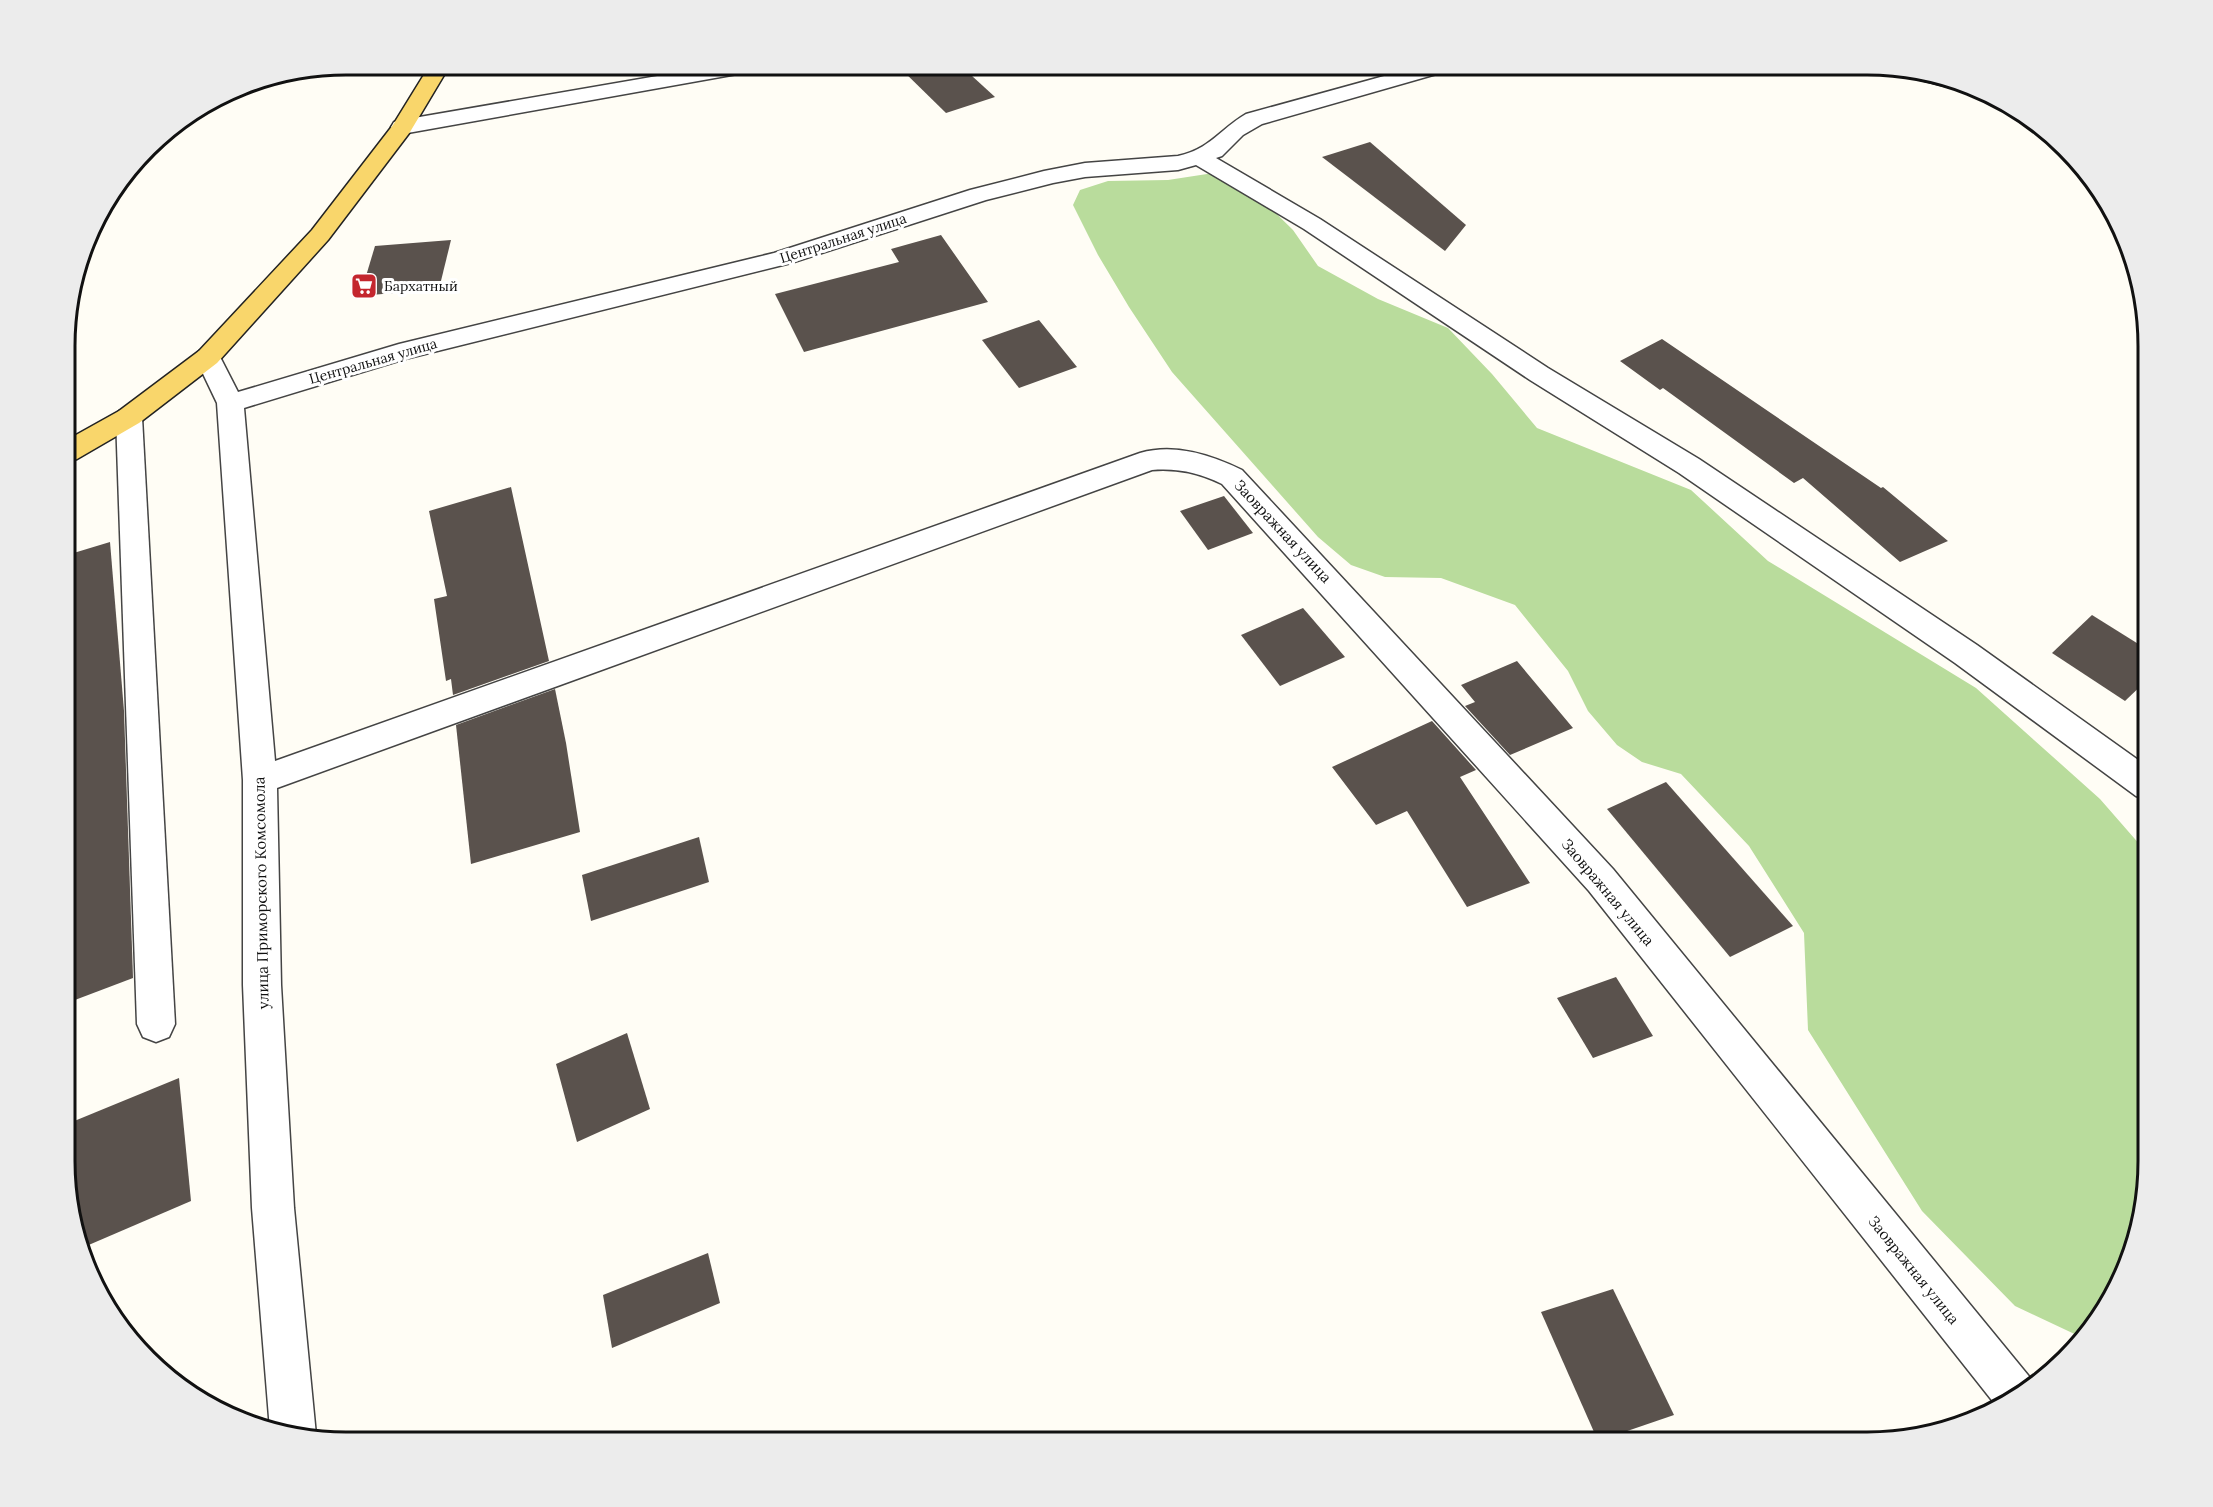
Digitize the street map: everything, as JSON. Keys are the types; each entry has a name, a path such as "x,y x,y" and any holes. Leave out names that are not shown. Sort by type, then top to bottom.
{"main road":[{"path":"75,447 129,417 208,357 320,235 402,127 433,75"}],"street":[{"path":"402,127 697,75"},
{"name":"Центральная улица","path":"230,403 399,352 782,258 1010,186 1085,170 1178,163 1199,158 1214,151 1235,130 1254,119 1411,75"},
{"path":"1199,158 1312,224 1539,374 1689,466 1966,654 2138,779"},
{"name":"улица Приморского Комсомола","path":"208,357 230,403 260,780 262,986 272,1184 292,1427"},
{"path":"129,417 156,1024"},
{"name":"Заовражная улица","path":"260,780 1150,460 1176,458 1206,464 1232,477 1601,880 2012,1390"}],"green space":[{"path":"1220,172 1254,192 1293,230 1318,266 1378,299 1448,328 1492,374 1537,428 1691,490 1768,561 1976,688 2100,799 2138,843 2138,1161 2136,1196 2124,1248 2110,1281 2075,1334 2015,1306 1922,1211 1808,1030 1804,933 1749,846 1681,774 1642,762 1617,745 1588,711 1568,671 1515,605 1441,578 1385,577 1351,565 1318,537 1172,372 1098,255 1073,205 1080,190 1108,181 1168,180"}],"building":[{"path":"907,75 971,75 995,97 946,113"},
{"path":"1370,142 1466,225 1445,251 1322,157"},
{"path":"941,235 988,302 804,352 775,294 899,262 891,249"},
{"path":"451,240 439,289 360,296 375,246"},
{"path":"1039,320 1077,367 1019,388 982,340"},
{"path":"1662,339 1881,488 1883,487 1948,541 1900,562 1803,478 1794,483 1663,388 1660,390 1620,361"},
{"path":"511,487 549,661 453,695 451,679 446,681 434,599 447,596 429,511"},
{"path":"1224,496 1253,533 1208,550 1180,511"},
{"path":"110,542 124,711 133,978 75,1000 75,553"},
{"path":"1303,608 1345,657 1280,686 1241,635"},
{"path":"2092,615 2138,644 2138,689 2125,701 2052,653"},
{"path":"1517,661 1573,728 1510,755 1465,706 1475,702 1461,685"},
{"path":"555,689 580,832 471,864 456,725"},
{"path":"1432,721 1476,770 1460,777 1530,883 1467,907 1407,811 1376,825 1332,767"},
{"path":"1666,782 1793,926 1730,957 1607,809"},
{"path":"699,837 709,882 591,921 582,875"},
{"path":"1616,977 1653,1036 1593,1058 1557,998"},
{"path":"627,1033 650,1109 577,1142 556,1064"},
{"path":"179,1078 191,1201 88,1245 77,1196 75,1121"},
{"path":"708,1253 720,1303 612,1348 603,1295"},
{"path":"1613,1289 1674,1415 1624,1432 1594,1432 1541,1312"}],"place":[{"name":"Бархатный","path":"364,286"}]}
